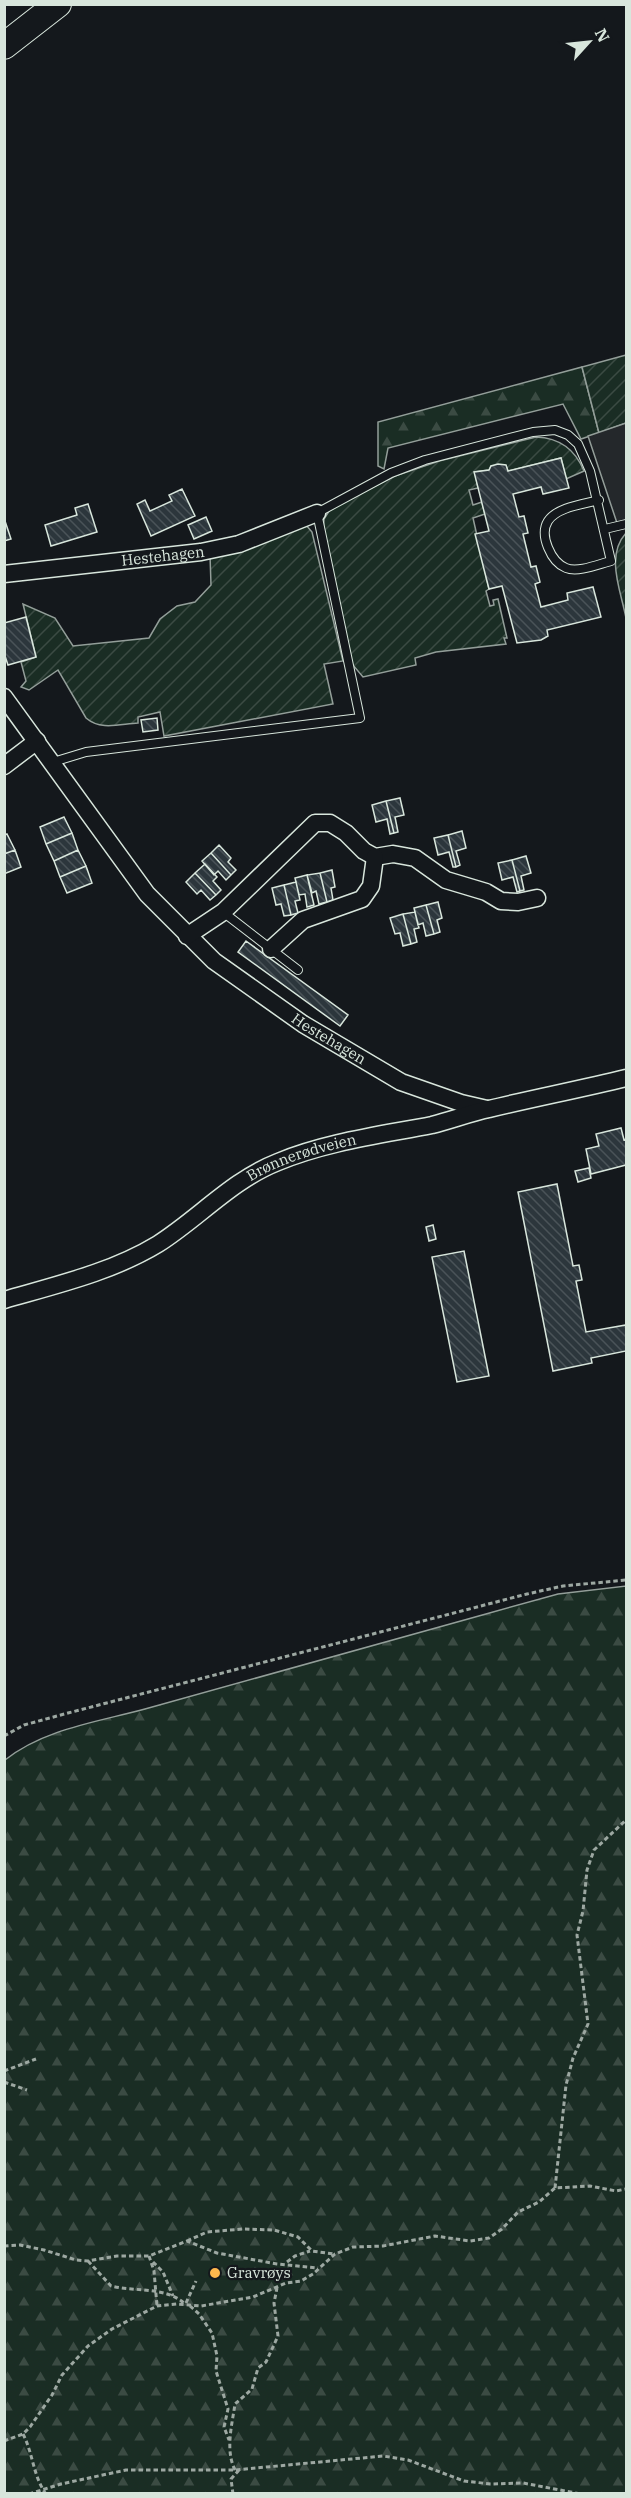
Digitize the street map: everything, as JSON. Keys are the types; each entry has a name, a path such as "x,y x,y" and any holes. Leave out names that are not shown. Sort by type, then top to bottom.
{"main road":[{"path":"4,46 58,4"}],"street":[{"name":"Hestehagen","path":"4,574 201,552 239,544 317,513"},
{"name":"Hestehagen","path":"4,697 112,849 147,894 214,961 246,985 360,1060 401,1082 461,1103 488,1109"},
{"path":"4,766 37,741"},
{"path":"187,936 223,912 315,823 330,823 345,833 364,851 375,857 393,854 415,858 446,880 486,892 501,901 518,902 537,898"},
{"path":"272,949 303,920 362,899 371,886 375,857"},
{"name":"Brønnerødveien","path":"4,1300 69,1281 131,1258 158,1244 234,1186 277,1162 306,1152 447,1121 488,1109 566,1093 627,1077"}],"lane":[{"path":"52,762 86,752 360,718 317,513 392,473 425,460 533,432 555,430 568,435 578,444 590,471 598,500 605,529 611,561 577,569 566,568 554,560 546,544 545,531 548,520 564,509 598,500"},
{"path":"605,529 627,524"},
{"path":"223,912 298,970"}],"path":[{"path":"4,1736 24,1725 527,1594 563,1586 627,1580"},
{"path":"555,2188 566,2085 573,2058 588,2024 577,1935 583,1911 587,1870 594,1851 627,1820"},
{"path":"4,2071 36,2059"},
{"path":"4,2082 27,2090"},
{"path":"4,2441 23,2434 52,2395 62,2375 88,2346 112,2329 157,2306 201,2306 253,2296 286,2283 301,2281 335,2254 353,2247 383,2246 435,2236 470,2241 489,2238 502,2229 518,2212 539,2202 555,2188 590,2186 616,2191 627,2189"},
{"path":"4,2246 20,2245 88,2261 117,2256 149,2256 207,2232 242,2229 274,2230 298,2237 312,2251"},
{"path":"187,2241 217,2253 320,2268"},
{"path":"284,2264 306,2251 335,2254"},
{"path":"149,2256 157,2306"},
{"path":"88,2261 102,2280 111,2286 155,2291 173,2296 199,2314 212,2333 217,2356 216,2371 228,2409 224,2427 230,2441"},
{"path":"151,2261 163,2272 173,2296"},
{"path":"187,2305 188,2295 196,2282"},
{"path":"235,2469 230,2455 230,2441 235,2404 252,2389 258,2368 266,2362 278,2337 273,2303 277,2288"},
{"path":"23,2434 42,2489 46,2493"},
{"path":"29,2493 126,2470 240,2469 351,2460 373,2456 395,2456 464,2481 491,2484 523,2483 581,2493"},
{"path":"233,2493 231,2479 240,2469"}],"green space":[{"path":"626,355 626,423 599,433 582,367"},
{"path":"582,367 599,433 581,439 563,404 388,448 384,469 378,466 378,422"},
{"path":"536,437 559,442 566,446 584,471 566,479 561,458 508,471 506,466 491,466 489,470 475,472 478,488 469,490 473,505 482,502 485,514 473,518 489,589 486,591 490,606 494,605 493,600 498,599 507,638 504,638 506,644 436,652 415,658 416,665 363,677 352,664 323,535 324,519 331,508 395,476 439,461"},
{"path":"306,525 312,532 343,661 324,664 333,704 164,736 160,712 138,717 138,723 104,726 92,722 86,718 58,670 29,690 21,687 26,681 21,662 36,657 23,604 55,618 73,646 149,638 160,619 177,606 195,602 211,585 210,555"},
{"path":"626,533 626,618 615,563 616,552"},
{"path":"626,1586 626,2493 5,2493 5,1760 20,1749 72,1728 558,1594"}],"shaded area":[{"path":"626,423 626,520 617,523 588,436"}],"building":[{"path":"561,458 569,488 543,494 541,487 513,494 519,517 524,516 528,533 523,534 531,567 536,566 540,582 535,584 541,607 568,600 567,593 593,587 601,617 547,630 548,636 541,640 517,643 502,586 489,589 475,534 489,531 474,472 489,470 491,466 498,464 506,465 508,471"},
{"path":"182,489 195,516 151,536 137,504 145,500 150,511 172,501 169,495"},
{"path":"88,504 97,532 51,546 45,525 77,515 75,508"},
{"path":"206,517 212,531 194,539 188,525"},
{"path":"4,518 11,539 4,541"},
{"path":"26,617 36,657 8,665 4,653 4,623"},
{"path":"157,718 158,730 143,732 141,720"},
{"path":"400,798 404,815 395,817 398,832 394,833 386,801"},
{"path":"386,801 394,833 390,834 387,819 376,822 372,805"},
{"path":"64,817 72,833 46,844 40,827"},
{"path":"462,831 466,848 456,851 460,865 456,867 448,835"},
{"path":"72,833 78,850 54,861 46,844"},
{"path":"7,834 15,850 4,854 4,835"},
{"path":"448,835 456,867 453,867 449,852 438,855 434,838"},
{"path":"219,845 231,858 228,862 236,870 231,875 211,853"},
{"path":"15,850 21,867 4,874 4,854"},
{"path":"78,850 86,866 60,877 54,861"},
{"path":"211,853 231,875 226,880 218,871 214,875 202,861"},
{"path":"526,856 531,873 521,876 524,890 520,891 512,860"},
{"path":"512,860 520,891 517,892 513,877 502,880 498,863"},
{"path":"205,864 217,877 213,881 221,890 216,895 195,873"},
{"path":"86,866 92,883 67,893 60,877"},
{"path":"332,870 335,887 331,888 333,900 327,902 320,873"},
{"path":"195,873 216,895 210,900 201,890 197,894 186,882"},
{"path":"320,873 327,902 319,904 316,891 312,893 307,875"},
{"path":"307,875 314,905 307,907 305,894 299,895 295,878"},
{"path":"296,882 300,900 295,901 298,913 291,915 284,885"},
{"path":"284,885 291,915 284,916 281,904 276,905 272,888"},
{"path":"438,902 442,918 437,920 440,932 434,934 426,905"},
{"path":"426,905 434,934 426,936 423,923 418,925 414,908"},
{"path":"415,912 419,928 414,929 417,942 411,944 403,914"},
{"path":"403,914 411,944 403,946 400,933 395,934 390,918"},
{"path":"246,941 348,1015 340,1026 238,952"},
{"path":"621,1128 624,1140 626,1139 626,1165 591,1174 586,1149 599,1146 596,1134"},
{"path":"589,1168 591,1178 578,1182 575,1171"},
{"path":"557,1184 573,1266 579,1265 582,1280 576,1281 586,1332 626,1325 626,1351 591,1358 592,1363 553,1371 518,1192"},
{"path":"433,1225 436,1239 429,1241 426,1227"},
{"path":"464,1251 489,1376 457,1382 432,1257"}],"place":[{"name":"Gravrøys","path":"215,2273"}]}
